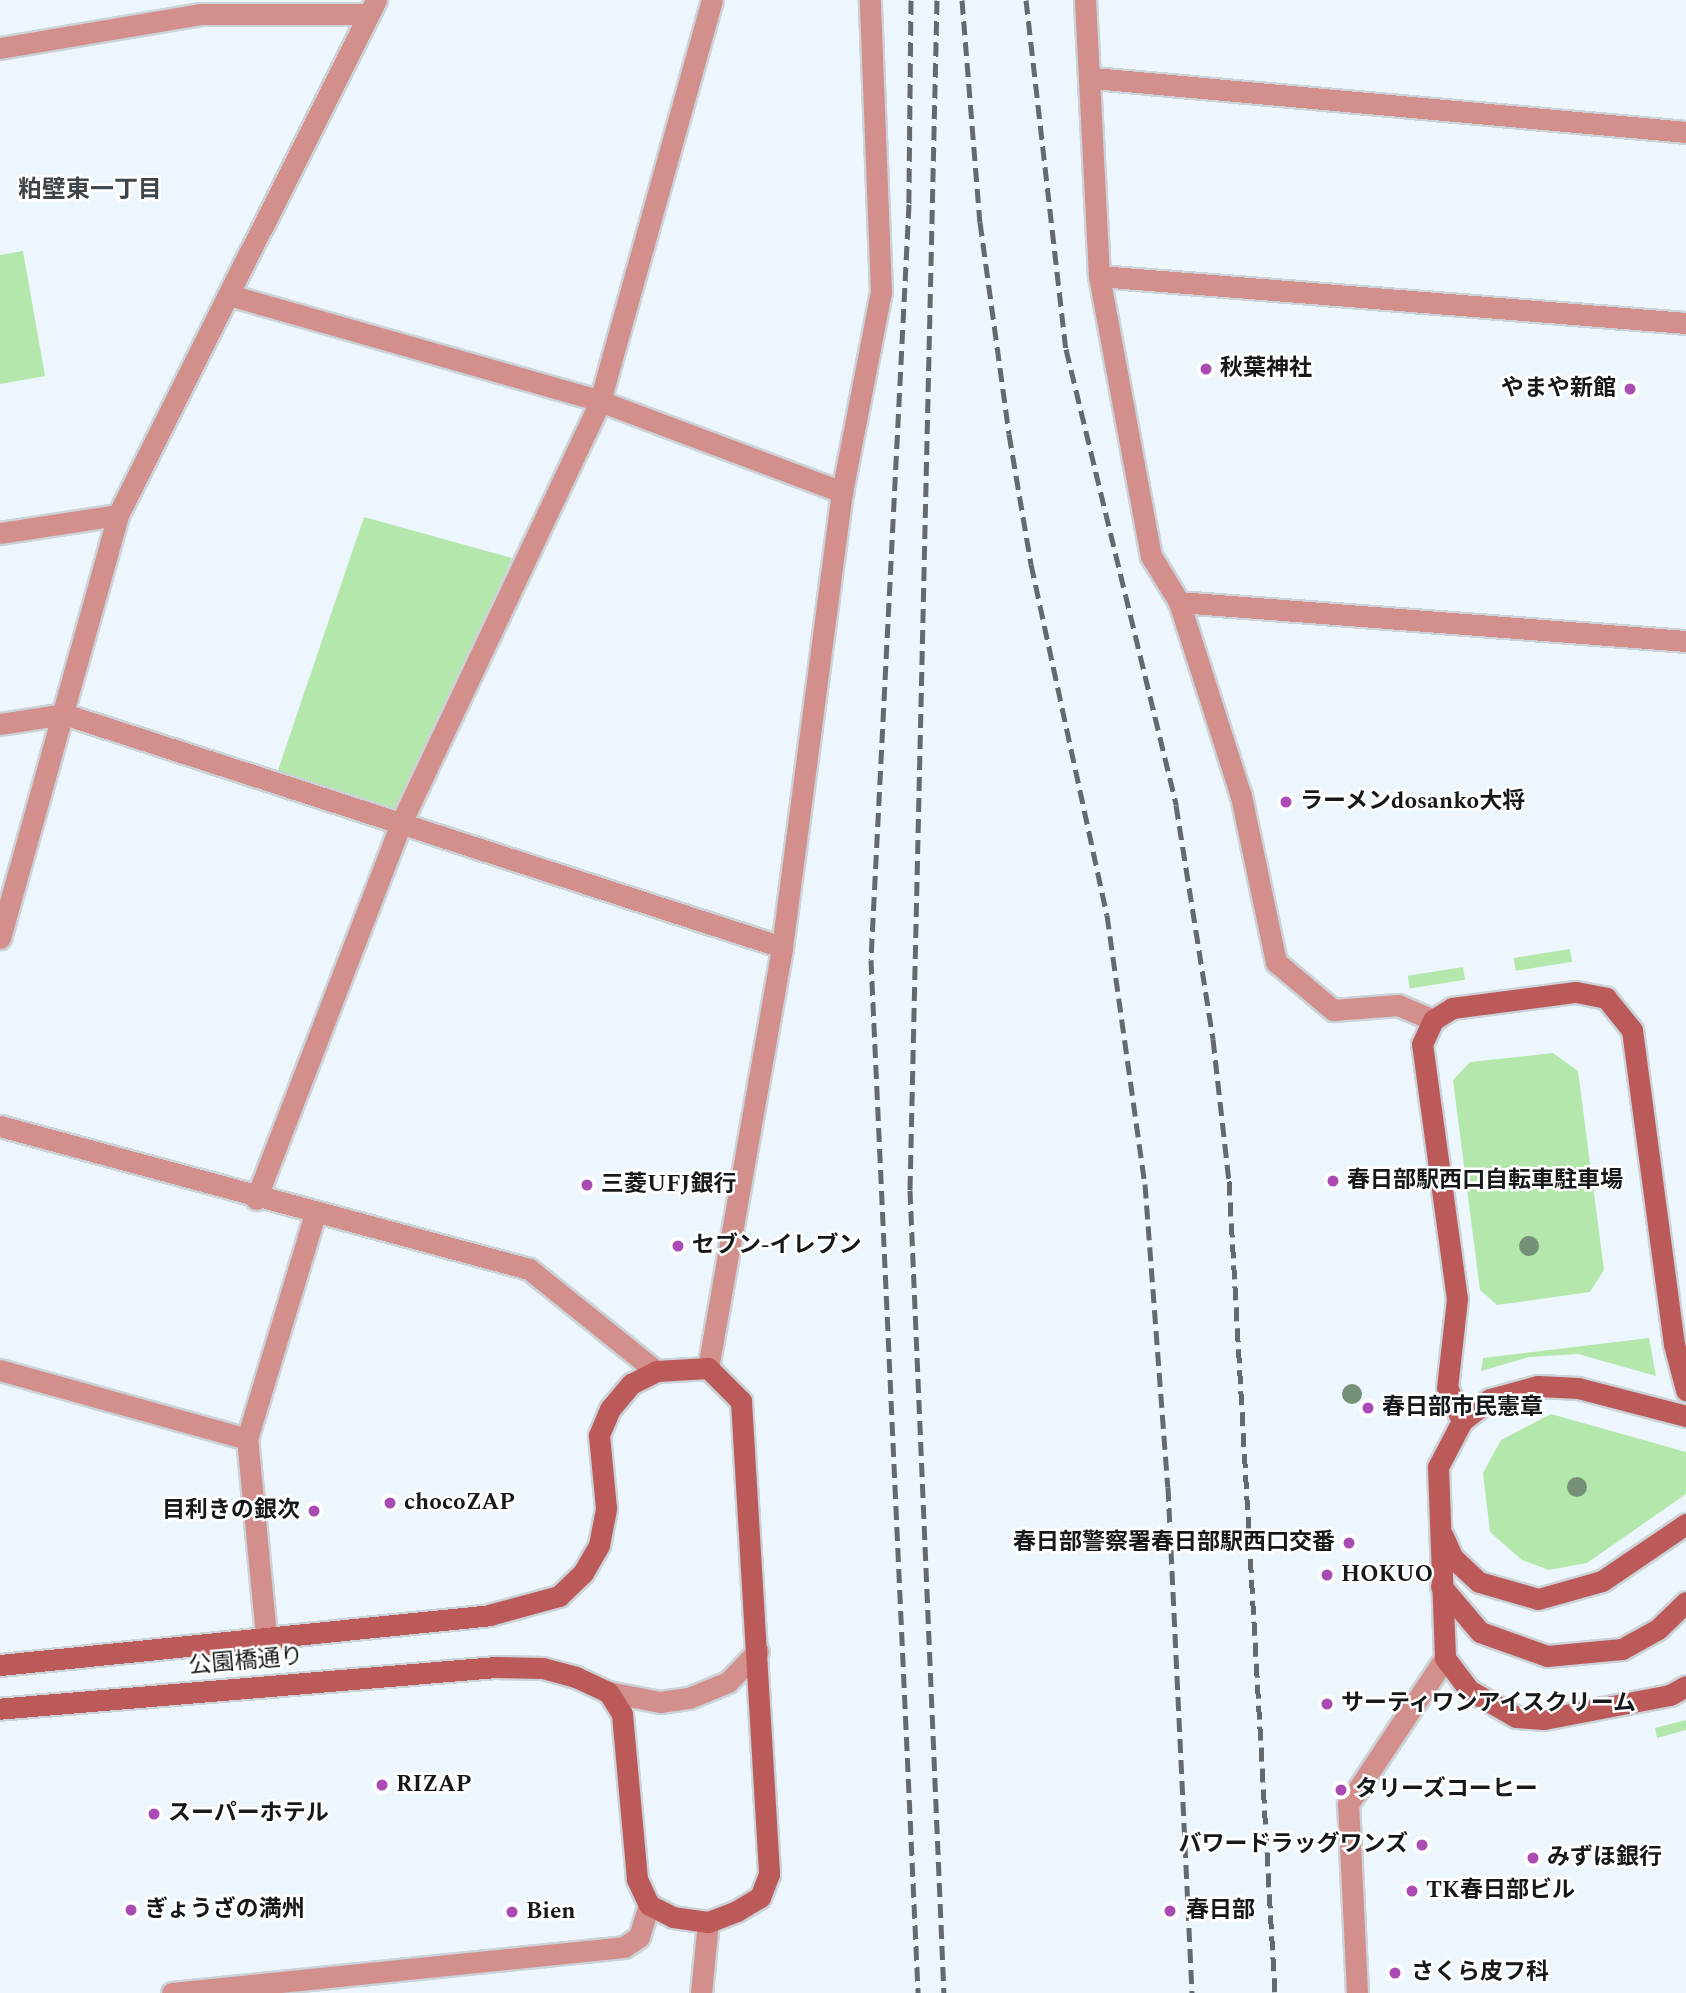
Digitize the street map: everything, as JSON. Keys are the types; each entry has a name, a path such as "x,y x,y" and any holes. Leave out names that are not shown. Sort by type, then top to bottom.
{"street":[{"path":"256,1199 400,825 600,401 712,0"},
{"path":"708,1368 782,947 842,492 881,292 870,0"},
{"path":"1085,0 1093,78 1100,276 1152,556 1179,602 1241,796 1276,962 1333,1010 1398,1005 1433,1020"},
{"path":"0,48 204,7 371,7 118,515 0,938"},
{"path":"1093,78 1686,132"},
{"path":"1100,276 1686,323"},
{"path":"229,295 600,401 842,492"},
{"path":"0,533 118,515"},
{"path":"1179,602 1686,641"},
{"path":"0,724 64,714 782,947"},
{"path":"1462,1421 1447,1388 1457,1298 1422,1044 1433,1020 1452,1008 1576,992 1606,998 1632,1030 1674,1344 1686,1391"},
{"path":"0,1126 256,1199 529,1269 656,1371 708,1368 729,1382 747,1420 769,1874 760,1897 708,1922 673,1917 649,1905 638,1880 622,1714 608,1692"},
{"path":"266,1635 247,1439 315,1214"},
{"path":"0,1370 247,1439"},
{"name":"公園橋通り","path":"0,1665 266,1635 489,1615 559,1596 583,1573 599,1545 607,1508 599,1435 610,1409 631,1384 656,1371"},
{"path":"1357,1993 1348,1804 1445,1658 1438,1467 1462,1421 1490,1399 1538,1386 1578,1388 1686,1416"},
{"path":"1440,1527 1453,1558 1479,1582 1538,1599 1602,1581 1686,1524"},
{"path":"1441,1586 1480,1632 1547,1656 1622,1649 1658,1629 1686,1602"},
{"path":"608,1692 660,1702 689,1698 728,1682 758,1651"},
{"path":"1445,1658 1486,1704 1516,1717 1544,1719 1636,1702 1686,1686"},
{"name":"公園橋通り","path":"0,1709 496,1667 542,1668 608,1692"},
{"path":"172,1993 624,1947 639,1937 649,1905"},
{"path":"701,1993 708,1922"}],"green space":[{"path":"23,251 45,376 0,384 0,255"},
{"path":"364,517 512,558 397,816 277,773"},
{"path":"1570,949 1572,962 1516,971 1514,958"},
{"path":"1463,967 1465,980 1410,989 1408,976"},
{"path":"1553,1053 1578,1071 1604,1270 1590,1292 1497,1305 1480,1290 1453,1080 1470,1062"},
{"path":"1649,1338 1656,1376 1578,1354 1529,1357 1481,1371 1483,1358"},
{"path":"1551,1414 1686,1452 1686,1494 1587,1563 1549,1570 1522,1560 1490,1532 1483,1473 1501,1440"},
{"path":"1686,1720 1686,1730 1657,1738 1655,1728"}],"railway":[{"path":"911,0 909,204 871,960 918,1993"},
{"path":"937,0 910,1190 944,1993"},
{"path":"962,0 980,222 1009,434 1031,564 1107,915 1145,1184 1168,1487 1192,1993"},
{"path":"1026,0 1066,349 1176,805 1213,1039 1229,1181 1275,1993"}],"place":[{"name":"秋葉神社","path":"1206,369"},
{"name":"やまや新館","path":"1630,389"},
{"name":"ラーメンdosanko大将","path":"1286,802"},
{"name":"春日部駅西口自転車駐車場","path":"1333,1181"},
{"name":"三菱UFJ銀行","path":"587,1185"},
{"name":"セブン-イレブン","path":"678,1246"},
{"name":"春日部市民憲章","path":"1368,1408"},
{"name":"chocoZAP","path":"390,1503"},
{"name":"目利きの銀次","path":"314,1511"},
{"name":"春日部警察署春日部駅西口交番","path":"1349,1543"},
{"name":"HOKUO","path":"1327,1575"},
{"name":"サーティワンアイスクリーム","path":"1327,1704"},
{"name":"RIZAP","path":"382,1785"},
{"name":"タリーズコーヒー","path":"1341,1790"},
{"name":"スーパーホテル","path":"154,1814"},
{"name":"バワードラッグワンズ","path":"1422,1845"},
{"name":"みずほ銀行","path":"1533,1858"},
{"name":"TK春日部ビル","path":"1412,1891"},
{"name":"ぎょうざの満州","path":"131,1910"},
{"name":"春日部","path":"1170,1911"},
{"name":"Bien","path":"512,1912"},
{"name":"さくら皮フ科","path":"1395,1973"}],"district":[{"name":"粕壁東一丁目","path":"90,191"}]}
